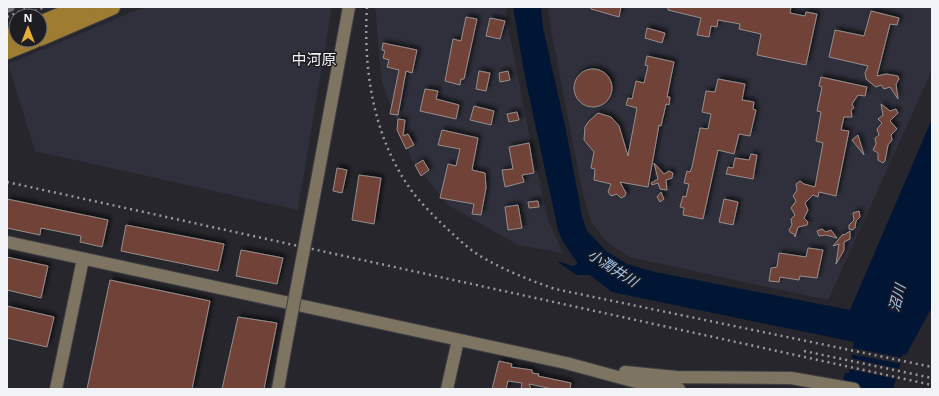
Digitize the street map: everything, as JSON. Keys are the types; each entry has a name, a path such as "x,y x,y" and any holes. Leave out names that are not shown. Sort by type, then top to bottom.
{"highway":[{"path":"48,21 80,7"},
{"path":"48,35 112,7"}],"street":[{"path":"278,389 349,7"},
{"path":"7,242 566,363 640,383 679,389"},
{"path":"56,389 83,259"},
{"path":"447,389 458,340"},
{"path":"566,363 642,374 707,378 784,378 837,385 854,389"}],"shaded area":[{"path":"144,7 332,7 298,210 35,151 8,64"},
{"path":"375,7 506,7 508,27 548,220 563,253 518,245 448,205 412,160 382,83"},
{"path":"548,7 932,7 932,70 828,300 629,257 606,241 591,222 582,190 551,30"}],"water":[{"path":"513,7 541,7 543,28 566,130 582,216 587,231 606,251 627,264 655,272 850,310 932,119 932,307 906,355 903,354 893,389 841,389 845,373 849,373 854,342 612,292 590,275 577,275 556,261 573,266 578,264 562,240 558,230 525,77"}],"pier":[{"path":"852,348 904,358 902,364 850,354"},
{"path":"850,358 900,369 897,379 848,369"}],"building":[{"path":"591,7 621,7 619,17 591,9"},
{"path":"668,7 791,7 790,13 805,16 806,12 817,14 806,65 757,55 761,34 739,29 740,24 718,20 717,27 711,26 709,37 697,35 701,18 668,10"},
{"path":"871,11 899,18 897,25 890,24 877,76 886,74 898,76 899,79 896,84 898,99 890,87 884,89 881,85 876,87 866,79 865,73 868,66 829,57 835,30 864,36"},
{"path":"466,17 477,19 464,79 461,79 460,85 445,81 453,39 461,41"},
{"path":"490,18 505,21 500,39 486,36"},
{"path":"647,28 665,33 662,43 645,38"},
{"path":"383,43 417,50 412,73 406,71 398,115 390,114 399,70 387,67 389,60 383,58 385,51 382,50"},
{"path":"647,56 674,62 667,97 670,97 669,105 666,104 661,126 659,125 648,187 620,182 626,193 625,196 621,198 617,194 611,196 608,192 611,184 594,180 595,169 591,168 594,152 584,140 585,127 588,122 598,113 611,117 619,126 628,156 637,108 626,105 628,98 632,99 636,81 644,83 648,66 645,65"},
{"path":"593,69 606,75 612,88 606,101 593,107 580,101 574,88 580,75"},
{"path":"479,71 490,73 486,91 476,89"},
{"path":"508,71 510,80 500,82 499,73"},
{"path":"821,77 867,87 865,96 858,95 852,104 854,108 851,110 852,117 844,117 841,130 849,131 836,196 819,192 818,197 813,195 805,203 808,210 804,218 808,222 807,225 798,227 795,237 789,230 792,225 791,219 795,215 791,208 796,201 793,196 797,190 796,184 800,181 804,184 815,187 823,143 816,141 821,112 817,111 822,87 819,86"},
{"path":"718,79 745,84 742,100 754,102 753,109 756,110 750,136 739,134 734,154 718,150 703,219 683,215 684,208 680,207 683,196 686,197 689,184 684,183 687,171 690,172 692,167 700,128 708,129 711,114 702,112 706,91 715,92"},
{"path":"425,89 438,91 436,99 459,105 456,119 420,111"},
{"path":"881,104 890,111 896,109 898,113 890,121 897,129 891,135 892,140 888,145 885,161 883,163 878,160 878,153 873,150 876,144 875,138 879,135 877,129 882,123 878,119 883,115"},
{"path":"474,106 494,111 491,125 470,120"},
{"path":"517,112 519,120 509,122 507,114"},
{"path":"398,119 405,120 403,136 408,134 414,145 406,149 397,130"},
{"path":"442,130 478,138 472,170 485,173 486,188 481,215 472,214 474,204 440,198 448,164 456,166 460,149 438,145"},
{"path":"858,135 864,155 852,140"},
{"path":"529,143 534,173 522,175 524,182 505,187 502,170 513,169 509,147"},
{"path":"751,154 757,155 753,179 726,174 728,167 733,168 735,158 749,160"},
{"path":"423,160 429,170 421,176 415,165"},
{"path":"654,163 664,174 669,171 673,173 672,178 666,180 667,190 660,189 658,183 652,185 651,183 658,179"},
{"path":"337,168 347,170 342,193 333,191"},
{"path":"359,175 381,178 374,224 352,220"},
{"path":"661,192 664,199 660,202 657,197"},
{"path":"7,199 108,220 102,247 80,242 81,236 41,228 40,235 7,228"},
{"path":"724,199 738,202 733,225 719,222"},
{"path":"538,201 539,207 529,208 528,202"},
{"path":"518,205 522,228 508,230 505,207"},
{"path":"859,211 860,217 856,221 855,228 852,230 849,229 849,225 854,220 853,213"},
{"path":"126,225 224,244 218,271 121,251"},
{"path":"822,229 826,232 831,230 837,238 826,235 819,236 817,231"},
{"path":"850,231 850,239 844,242 844,250 836,264 839,244 833,246 843,234 844,235"},
{"path":"808,248 823,250 817,278 800,276 799,280 780,277 779,282 769,281 771,268 777,267 779,253 806,257"},
{"path":"241,250 283,258 277,284 236,276"},
{"path":"7,257 48,266 41,298 7,290"},
{"path":"110,280 210,301 192,389 87,389"},
{"path":"7,306 54,317 47,347 7,338"},
{"path":"238,317 277,323 264,389 222,389"},
{"path":"499,361 512,364 511,367 532,370 532,373 539,374 538,376 571,383 570,389 553,389 529,384 531,389 521,389 522,383 508,381 506,389 492,389"}],"railway":[{"path":"7,17 30,7"},
{"path":"367,7 366,32 370,81 380,129 389,152 400,173 420,201 455,236 480,256 498,266 555,289 932,367"},
{"path":"7,182 932,385"},
{"path":"804,351 932,378"}],"district":[{"name":"中河原","path":"314,60"}],"water label":[{"name":"小潤井川","path":"613,268"},
{"name":"沼川","path":"897,298"}]}
